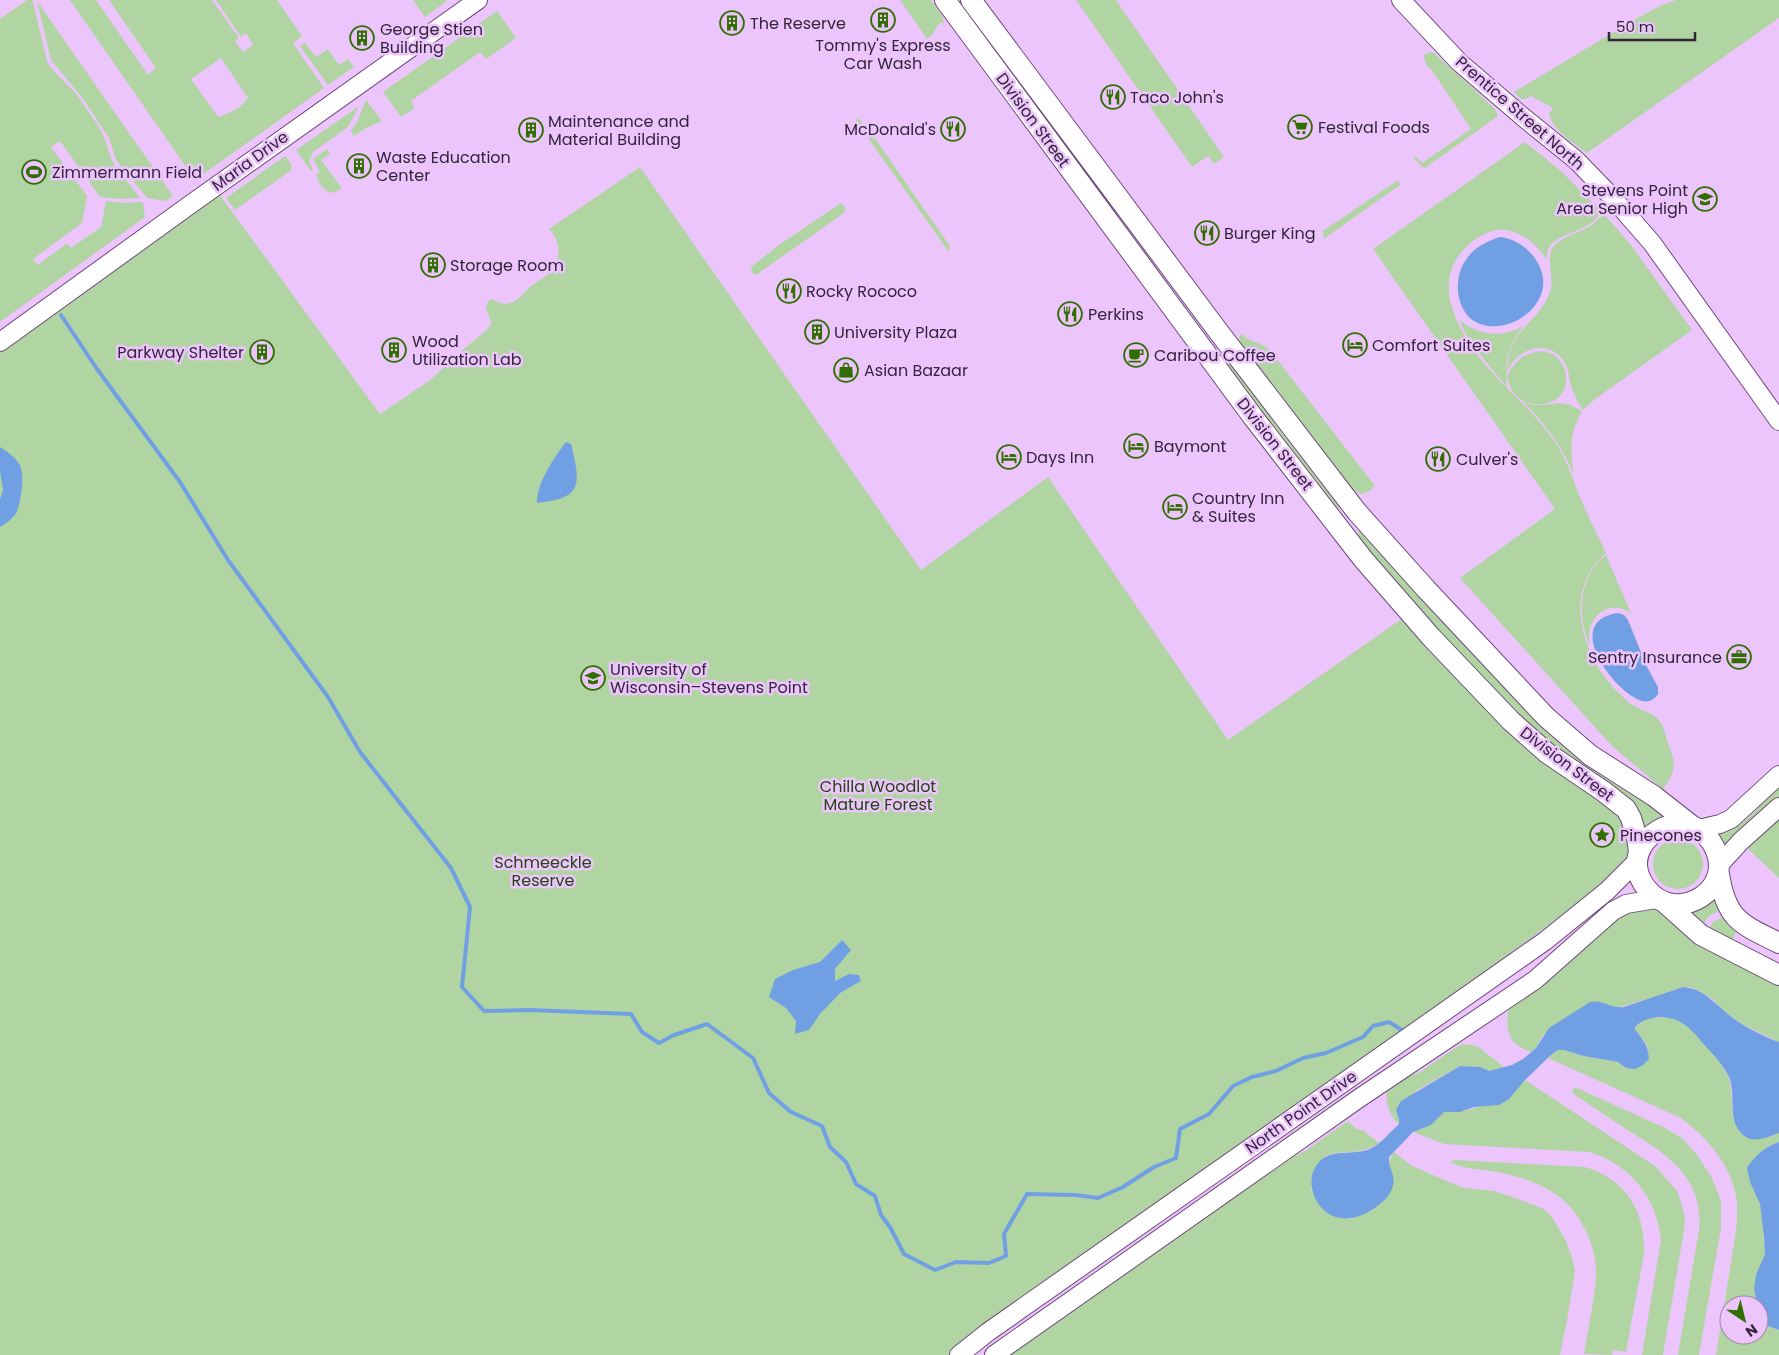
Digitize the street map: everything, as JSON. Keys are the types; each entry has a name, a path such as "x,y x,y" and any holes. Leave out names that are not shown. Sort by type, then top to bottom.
{"main road":[{"name":"Division Street","path":"945,0 1253,417 1363,559 1431,637 1511,721 1547,753 1626,809 1637,838 1638,856"},
{"name":"Division Street","path":"970,0 1357,512 1546,717 1590,755 1654,796 1695,827"},
{"path":"1779,943 1741,923 1735,916 1724,900 1719,857 1712,843 1695,827 1680,823 1662,828 1647,839 1638,856 1639,872 1645,886 1701,935 1779,975"},
{"path":"1660,901 1677,904 1695,900 1711,887 1720,869"}],"street":[{"name":"Maria Drive","path":"0,342 478,0"},
{"name":"Prentice Street North","path":"1401,0 1459,62 1576,160 1612,196 1652,243 1779,421"},
{"path":"1695,827 1720,824 1731,820 1779,775"},
{"path":"1720,869 1741,841 1779,808"},
{"name":"North Point Drive","path":"959,1355 988,1332 1545,941 1607,891 1638,856"},
{"name":"North Point Drive","path":"994,1355 1358,1099 1535,980 1559,960 1600,920 1613,911 1626,904 1660,901"}],"green space":[{"path":"27,0 32,0 33,2 47,61 52,69 77,95 97,124 115,166 140,198 119,199 100,197 60,141 51,147 87,196 82,223 33,259 38,265 67,243 71,248 101,227 106,201 122,203 143,202 145,217 0,322 0,19"},
{"path":"70,0 96,0 148,75 156,68 109,0 212,0 239,38 235,41 243,52 253,45 246,33 241,37 216,0 277,0 302,36 293,43 324,88 195,180","holes":["221,58 248,98 235,110 218,117 191,79"]},
{"path":"413,0 446,0 447,1 425,17"},
{"path":"900,0 931,0 943,17 944,25 941,22 927,39"},
{"path":"1076,0 1116,0 1224,157 1214,164 1208,156 1192,167"},
{"path":"1676,0 1779,0 1779,18 1587,153 1555,126 1549,114 1553,108 1531,96 1521,99 1514,92 1632,21"},
{"path":"37,1 173,196 165,201 147,198 116,160 109,138 84,100 51,60"},
{"path":"497,11 516,38 486,59 480,52 411,101 415,108 401,117 383,92"},
{"path":"305,43 316,57 328,49 339,65 348,59 354,67 328,85 300,46"},
{"path":"1430,52 1434,53 1495,109 1498,116 1425,168 1414,158 1416,156 1422,163 1471,129 1431,69 1427,66 1423,55"},
{"path":"366,100 382,121 354,136 351,131"},
{"path":"359,106 348,127 313,152 309,161 313,170 311,171 296,150"},
{"path":"857,119 869,130 950,246 949,252 856,121"},
{"path":"1525,142 1561,171 1601,211 1596,219 1585,227 1555,241 1547,252 1547,260 1529,240 1512,231 1497,230 1477,238 1466,247 1455,261 1450,277 1449,295 1459,326 1470,345 1497,378 1542,425 1559,448 1586,512 1606,553 1592,569 1584,586 1581,605 1582,625 1595,663 1607,679 1629,702 1655,716 1662,726 1674,765 1671,776 1663,789 1612,746 1460,578 1555,509 1373,249"},
{"path":"327,149 330,154 321,160 342,188 333,193 322,187 318,181 316,175 320,172 313,159"},
{"path":"285,156 291,164 292,168 290,171 235,210 226,198"},
{"name":"Schmeeckle Reserve","path":"640,167 921,570 1048,477 1228,740 1403,618 1621,818 1630,844 1624,864 1597,890 959,1355 0,1355 0,342 214,187 380,414 429,381 487,330 491,323 486,308 488,301 491,299 507,304 513,302 552,270 557,258 558,246 554,234 549,229"},
{"path":"1398,180 1400,185 1325,238 1323,237 1323,231"},
{"path":"841,203 846,208 844,213 756,275 752,273 751,267 779,245"},
{"path":"1603,213 1631,245 1692,330 1594,400 1583,410 1572,389 1568,369 1561,357 1553,351 1543,348 1532,349 1520,355 1507,372 1509,354 1515,341 1542,308 1550,292 1550,256 1553,247 1565,238 1592,225"},
{"path":"1459,320 1475,329 1491,334 1499,334 1524,326 1514,341 1508,355 1506,369 1507,387 1471,344"},
{"path":"1241,333 1269,349 1375,486 1368,492 1362,494 1352,490 1238,342"},
{"path":"1543,351 1554,355 1562,363 1566,374 1565,386 1560,396 1554,400 1548,403 1533,404 1526,402 1514,393 1507,376 1521,358 1531,353"},
{"path":"1229,357 1342,508 1333,507 1232,375 1226,359"},
{"path":"1522,401 1538,405 1566,404 1582,412 1575,427 1572,443 1574,476 1570,465 1552,436"},
{"path":"1357,524 1415,587 1672,817 1644,833 1534,732 1426,620 1363,544 1359,537"},
{"path":"1606,555 1631,613 1613,608 1599,614 1590,628 1590,647 1583,623 1582,610 1585,585 1597,564"},
{"path":"1779,784 1779,799 1725,850 1717,832 1737,826 1750,816"},
{"path":"1779,814 1779,878 1744,845"},
{"path":"1673,839 1683,839 1696,846 1703,859 1703,869 1696,882 1683,889 1673,889 1664,885 1657,878 1653,869 1653,859 1657,850 1664,843"},
{"path":"1713,895 1718,911 1708,917 1702,927 1687,911"},
{"path":"1639,909 1653,909 1663,913 1779,984 1779,1042 1744,1025 1721,1009 1713,999 1691,987 1683,987 1616,1008 1543,1035 1536,1048 1531,1052 1513,1042 1508,1028 1507,1017 1509,1008 1606,924 1623,914"},
{"path":"1723,917 1737,931 1731,942 1708,931 1713,922"},
{"path":"1663,1017 1677,1019 1693,1031 1708,1047 1721,1064 1729,1079 1733,1116 1739,1130 1745,1137 1768,1137 1779,1133 1779,1142 1768,1146 1756,1193 1760,1204 1765,1254 1754,1289 1755,1295 1726,1295 1736,1231 1736,1196 1723,1162 1708,1142 1681,1118 1548,1058 1558,1050 1564,1050 1584,1056 1618,1062 1626,1068 1649,1059 1647,1046 1635,1029 1646,1019"},
{"path":"1463,1044 1477,1046 1504,1067 1489,1071 1480,1067 1460,1066 1417,1090 1396,1110 1399,1124 1388,1108 1387,1089 1400,1080 1420,1072"},
{"path":"1525,1080 1655,1166 1677,1191 1685,1219 1684,1231 1663,1355 1642,1355 1661,1240 1654,1210 1639,1185 1629,1174 1617,1165 1589,1152 1444,1144 1413,1132 1434,1122 1443,1112 1463,1111 1487,1103 1505,1095"},
{"path":"1574,1088 1663,1127 1682,1138 1697,1155 1712,1178 1721,1201 1721,1228 1699,1355 1678,1355 1699,1230 1699,1212 1696,1196 1689,1182 1670,1159 1575,1095 1572,1091"},
{"path":"1348,1121 1379,1143 1366,1150 1325,1156 1311,1189 1323,1209 1350,1219 1373,1210 1392,1174 1390,1160 1394,1152 1412,1166 1454,1184 1465,1188 1494,1191 1507,1195 1544,1209 1552,1217 1566,1241 1575,1271 1560,1355 1006,1355 1284,1161 1305,1151"},
{"path":"1453,1160 1585,1167 1599,1172 1622,1189 1631,1199 1637,1211 1644,1239 1644,1254 1626,1352 1613,1350 1612,1355 1584,1354 1594,1297 1596,1267 1591,1243 1586,1232 1574,1211 1566,1202 1546,1188 1533,1182 1501,1173 1459,1166 1451,1162"},
{"path":"1769,1326 1779,1330 1779,1355 1716,1355 1719,1336 1719,1345 1769,1345"}],"water":[{"path":"1500,237 1510,239 1529,251 1541,269 1542,290 1538,301 1532,309 1517,321 1498,326 1488,326 1479,324 1466,314 1459,300 1458,282 1463,264 1474,250 1490,240"},
{"path":"566,442 571,444 574,458 577,479 575,487 571,493 563,497 537,503 543,479"},
{"path":"0,447 20,465 22,490 15,515 0,527 0,499 3,490 0,471"},
{"path":"1618,613 1624,615 1628,620 1647,667 1658,687 1658,694 1650,701 1638,700 1612,679 1601,663 1594,647 1593,632 1600,620"},
{"path":"842,940 851,950 835,969 835,981 849,974 859,975 861,981 840,993 820,1014 809,1030 795,1034 796,1021 786,1008 769,997 775,979 793,970 820,962"},
{"path":"1683,987 1691,988 1704,994 1738,1022 1755,1032 1779,1042 1779,1133 1756,1139 1747,1138 1743,1135 1738,1129 1733,1115 1729,1077 1720,1062 1698,1037 1682,1023 1668,1018 1656,1017 1643,1021 1635,1027 1646,1046 1649,1059 1635,1069 1626,1068 1618,1062 1558,1050 1525,1080 1509,1099 1499,1105 1474,1107 1460,1112 1444,1112 1431,1125 1413,1132 1389,1157 1394,1179 1393,1186 1382,1203 1372,1210 1355,1217 1341,1218 1332,1216 1325,1211 1314,1196 1312,1178 1319,1162 1330,1155 1363,1151 1378,1144 1399,1124 1396,1110 1401,1101 1460,1066 1480,1067 1489,1071 1512,1065 1536,1048 1549,1028 1590,1002 1595,1001 1615,1007 1624,1007"},
{"path":"1779,1142 1779,1330 1769,1326 1769,1295 1755,1295 1756,1275 1765,1254 1764,1238 1760,1204 1750,1182 1747,1168 1753,1159 1769,1146"}],"waterway":[{"path":"61,315 97,369 180,482 228,560 328,697 360,752 451,868 470,907 462,987 484,1011 529,1010 631,1014 642,1032 659,1043 674,1035 707,1024 753,1058 769,1093 791,1112 822,1126 830,1147 846,1162 856,1184 875,1196 881,1215 890,1227 904,1254 935,1270 956,1262 989,1263 1006,1256 1004,1234 1027,1194 1076,1195 1098,1198 1123,1187 1154,1167 1176,1158 1180,1129 1209,1114 1233,1086 1252,1077 1276,1071 1303,1058 1326,1053 1363,1037 1373,1026 1389,1022 1405,1032"}],"place":[{"name":"Tommy's Express Car Wash","path":"883,20"},
{"name":"The Reserve","path":"732,23"},
{"name":"George Stien Building","path":"362,38"},
{"name":"Taco John's","path":"1113,97"},
{"name":"Festival Foods","path":"1300,127"},
{"name":"McDonald's","path":"953,129"},
{"name":"Maintenance and Material Building","path":"531,130"},
{"name":"Waste Education Center","path":"359,166"},
{"name":"Zimmermann Field","path":"34,172"},
{"name":"Stevens Point Area Senior High","path":"1705,199"},
{"name":"Burger King","path":"1207,233"},
{"name":"Storage Room","path":"433,265"},
{"name":"Rocky Rococo","path":"789,291"},
{"name":"Perkins","path":"1070,314"},
{"name":"University Plaza","path":"817,332"},
{"name":"Comfort Suites","path":"1355,345"},
{"name":"Wood Utilization Lab","path":"394,350"},
{"name":"Parkway Shelter","path":"262,352"},
{"name":"Caribou Coffee","path":"1136,355"},
{"name":"Asian Bazaar","path":"846,370"},
{"name":"Baymont","path":"1136,446"},
{"name":"Days Inn","path":"1009,457"},
{"name":"Culver's","path":"1438,459"},
{"name":"Country Inn & Suites","path":"1175,507"},
{"name":"Sentry Insurance","path":"1739,657"},
{"name":"University of Wisconsin–Stevens Point","path":"593,678"},
{"name":"Pinecones","path":"1602,835"}],"park label":[{"name":"Chilla Woodlot Mature Forest","path":"878,795"}]}
